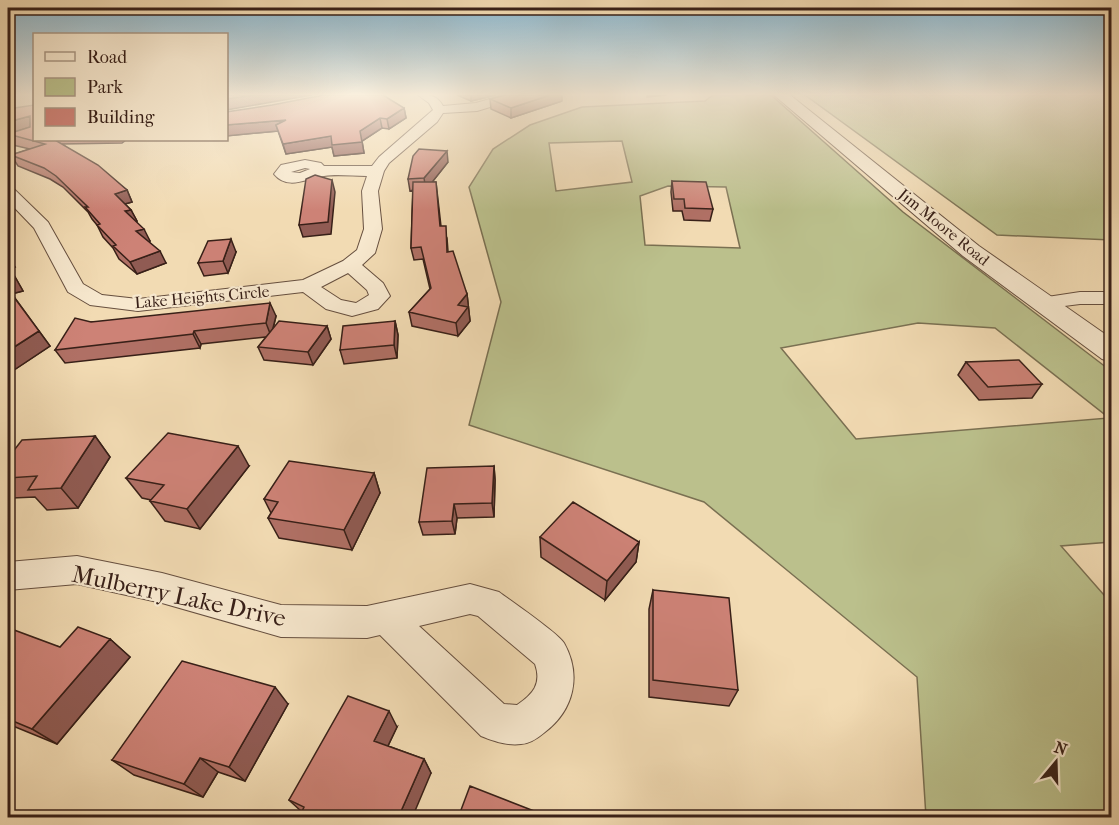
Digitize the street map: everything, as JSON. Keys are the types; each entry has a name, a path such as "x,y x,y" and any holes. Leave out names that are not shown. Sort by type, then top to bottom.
{"street":[{"path":"8,140 29,134"},
{"path":"318,171 376,171 384,160 415,134"},
{"name":"Jim Moore Road","path":"828,134 971,250 1112,353"},
{"name":"Lake Heights Circle","path":"8,192 42,226 75,288 97,301 138,305 307,286 350,265 366,254 373,229 370,191 376,171"},
{"path":"307,286 344,310 357,310 372,305 380,297 376,287 350,265"},
{"path":"1041,303 1080,298 1112,298"},
{"name":"Mulberry Lake Drive","path":"8,576 77,570 162,588 281,621 367,622 387,619"}],"green space":[{"path":"517,134 814,134 903,212 1111,371 1111,542 1061,546 1111,603 1111,817 926,817 917,677 704,502 469,425 501,302 469,187 493,149","holes":["622,141 632,182 556,191 549,143","668,186 726,187 740,248 645,245 640,196","918,323 995,328 1109,418 856,439 781,348"]},
{"path":"858,134 1111,134 1111,240 997,235"}],"building":[{"path":"8,134 33,134 33,141"},
{"path":"279,134 360,134 362,142 332,145 331,136 283,144"},
{"path":"34,141 57,141 98,165 127,190 115,194 131,210 125,211 144,229 136,231 160,251 130,262 113,246 116,245 97,225 100,224 85,207 88,207 56,176 44,168 11,155 45,144"},
{"path":"419,149 447,151 424,178 408,179 413,156"},
{"path":"315,175 332,180 328,222 299,225 306,179"},
{"path":"672,181 706,182 713,209 685,208 684,199 674,199"},
{"path":"413,182 436,182 440,226 446,226 447,252 453,251 467,294 458,305 468,307 456,323 409,312 431,288 421,247 411,248"},
{"path":"231,239 223,261 198,263 208,241"},
{"path":"8,289 39,331 8,351"},
{"path":"270,303 266,323 55,350 75,318 91,322"},
{"path":"279,321 327,326 308,352 258,347"},
{"path":"395,321 394,345 340,350 343,326"},
{"path":"1019,360 1042,384 988,387 966,362"},
{"path":"168,433 238,446 187,509 150,501 164,485 126,478"},
{"path":"95,436 61,488 28,490 37,476 8,478 8,458 22,440"},
{"path":"289,461 374,473 344,530 268,518 278,502 264,499"},
{"path":"494,466 492,503 454,504 452,521 419,522 427,468"},
{"path":"573,502 639,542 607,581 540,537"},
{"path":"653,590 729,598 738,690 653,680"},
{"path":"78,627 110,639 32,729 8,719 8,637 14,630 60,647"},
{"path":"182,661 275,687 229,767 200,758 184,784 112,760"},
{"path":"348,696 389,711 374,741 424,759 398,818 299,818 304,807 289,800"},
{"path":"470,786 552,818 458,818"}]}
